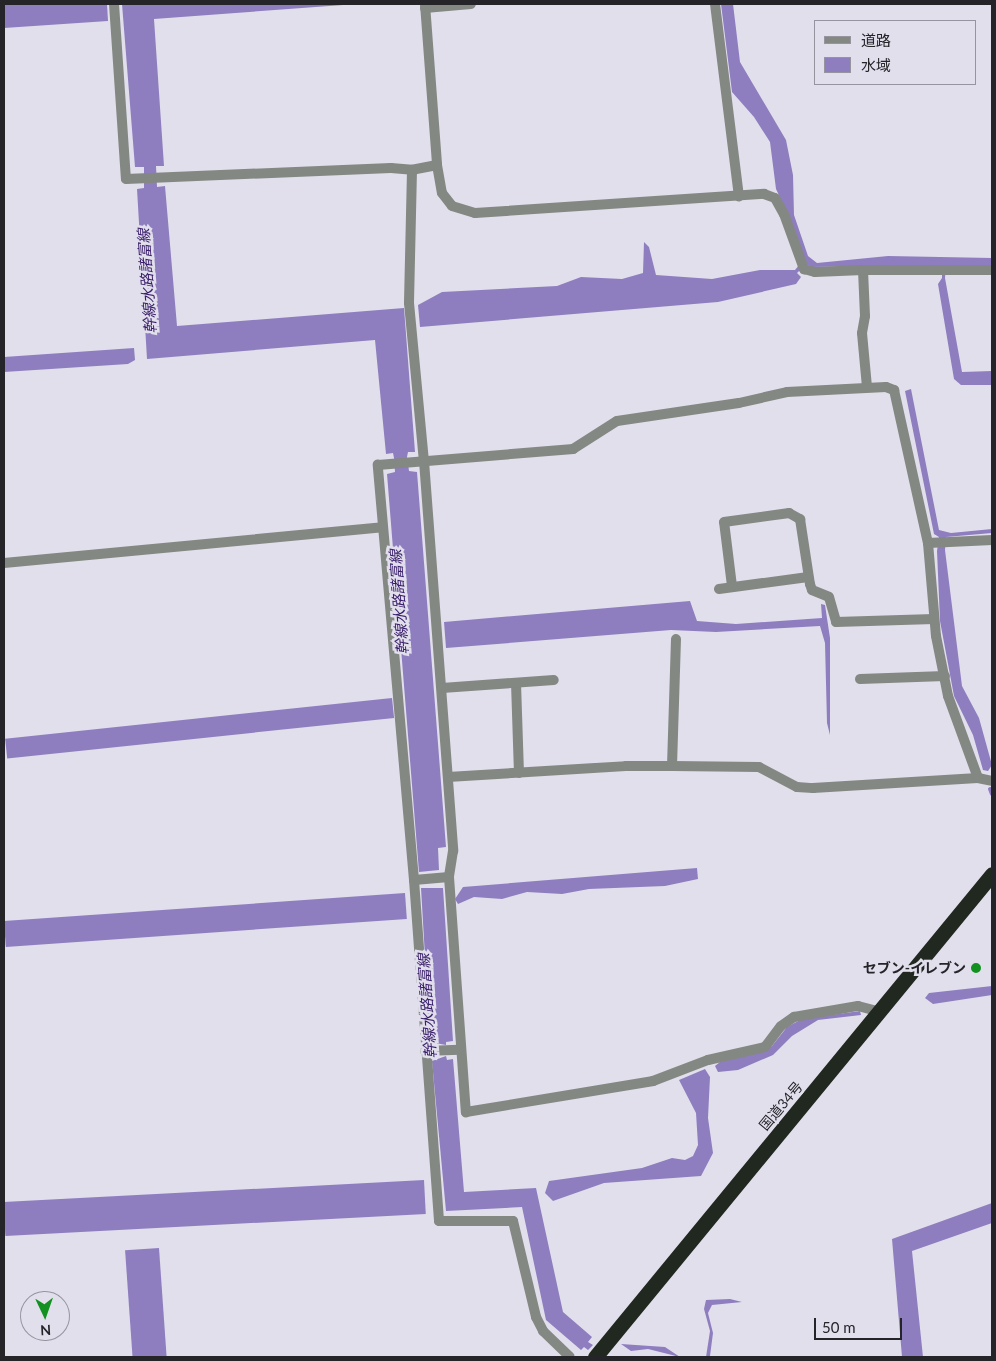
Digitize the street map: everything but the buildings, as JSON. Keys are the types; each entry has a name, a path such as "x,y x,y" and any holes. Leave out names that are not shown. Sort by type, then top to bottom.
{"highway":[{"name":"国道34号","path":"595,1357 990,882"}],"street":[{"path":"471,4 425,6 437,165 442,193 452,206 464,212 764,194 775,198 784,214 802,265 815,272 992,270"},
{"path":"715,4 739,197"},
{"path":"114,12 126,179 391,168 412,170 437,165"},
{"path":"412,170 409,303 424,462 453,852 449,877 455,1050 466,1112 653,1081 708,1060 765,1047 781,1026 794,1017 858,1006 880,1012"},
{"path":"863,270 865,316 862,333 867,387"},
{"path":"570,1357 543,1331 536,1317 513,1221 439,1222 415,906 418,879 382,527 378,465 573,450 617,421 739,403 787,392 886,386 894,390 898,398 928,543 934,581 934,619 953,710 978,778"},
{"path":"732,586 724,522 789,514 800,519 808,577 812,590 829,597 836,622 934,619"},
{"path":"4,563 382,527"},
{"path":"928,543 949,544 992,540"},
{"path":"719,589 808,577"},
{"path":"672,766 676,639"},
{"path":"860,680 946,676"},
{"path":"442,688 554,680"},
{"path":"516,683 519,773"},
{"path":"448,777 672,766 759,767 797,787 813,788 978,778 992,781"},
{"path":"418,879 449,877"},
{"path":"425,1051 455,1050"}],"water":[{"path":"4,4 107,4 108,21 4,28"},
{"name":"幹線水路諸富線","path":"122,4 357,4 154,19 164,166 156,166 157,187 165,186 177,326 404,308 415,452 408,452 407,457 409,471 417,472 446,847 438,848 439,870 419,872 387,474 395,472 394,458 393,453 386,454 375,340 147,359 137,189 144,188 144,167 135,167"},
{"path":"721,4 733,4 740,62 786,140 793,175 794,215 808,256 817,263 888,256 992,258 992,266 946,265 945,278 962,372 992,371 992,385 961,385 954,379 938,284 942,278 942,265 812,267 806,264 797,273 801,277 796,284 718,302 420,327 418,305 442,292 557,286 581,277 622,279 643,273 644,242 649,247 656,275 712,279 760,270 795,270 803,260 789,216 776,189 770,142 754,117 732,92"},
{"path":"134,348 135,360 128,364 4,372 4,357"},
{"path":"911,389 939,530 951,533 992,529 992,533 946,537 945,550 962,686 979,718 992,765 988,771 983,770 973,735 954,696 940,621 937,551 939,537 934,534 905,391"},
{"path":"690,601 697,621 736,624 822,618 821,604 825,605 830,638 830,735 827,723 825,643 820,626 716,632 671,630 446,648 444,622"},
{"path":"392,698 394,718 7,759 5,739"},
{"path":"697,868 698,879 665,886 589,889 562,894 527,892 502,899 474,897 458,904 455,899 463,887"},
{"path":"421,888 443,888 453,1041 446,1042 446,1045 430,1042"},
{"path":"405,893 407,919 6,947 4,921"},
{"path":"992,986 992,995 933,1004 925,998 929,993"},
{"path":"860,1011 861,1015 818,1020 792,1036 773,1055 738,1070 718,1072 715,1066 720,1062 764,1051 772,1046 787,1027 802,1019"},
{"path":"446,1056 447,1060 453,1059 464,1192 536,1188 563,1312 592,1337 588,1342 593,1345 588,1350 584,1347 581,1350 546,1320 522,1207 446,1211 432,1061"},
{"path":"705,1069 710,1077 708,1118 713,1153 701,1176 604,1183 553,1201 545,1193 549,1181 642,1168 672,1158 685,1160 693,1156 698,1145 696,1113 679,1080"},
{"path":"424,1180 426,1214 5,1236 4,1202"},
{"path":"992,1203 992,1223 912,1251 923,1357 902,1357 892,1239"},
{"path":"159,1248 167,1357 133,1357 125,1250"},
{"path":"730,1299 742,1302 712,1305 708,1313 713,1333 710,1356 706,1357 710,1331 704,1309 706,1300"},
{"path":"621,1344 665,1347 680,1357 648,1349 631,1351"}],"waterway":[{"path":"990,789 992,794"}],"place":[{"name":"セブン-イレブン","path":"976,968"}]}
